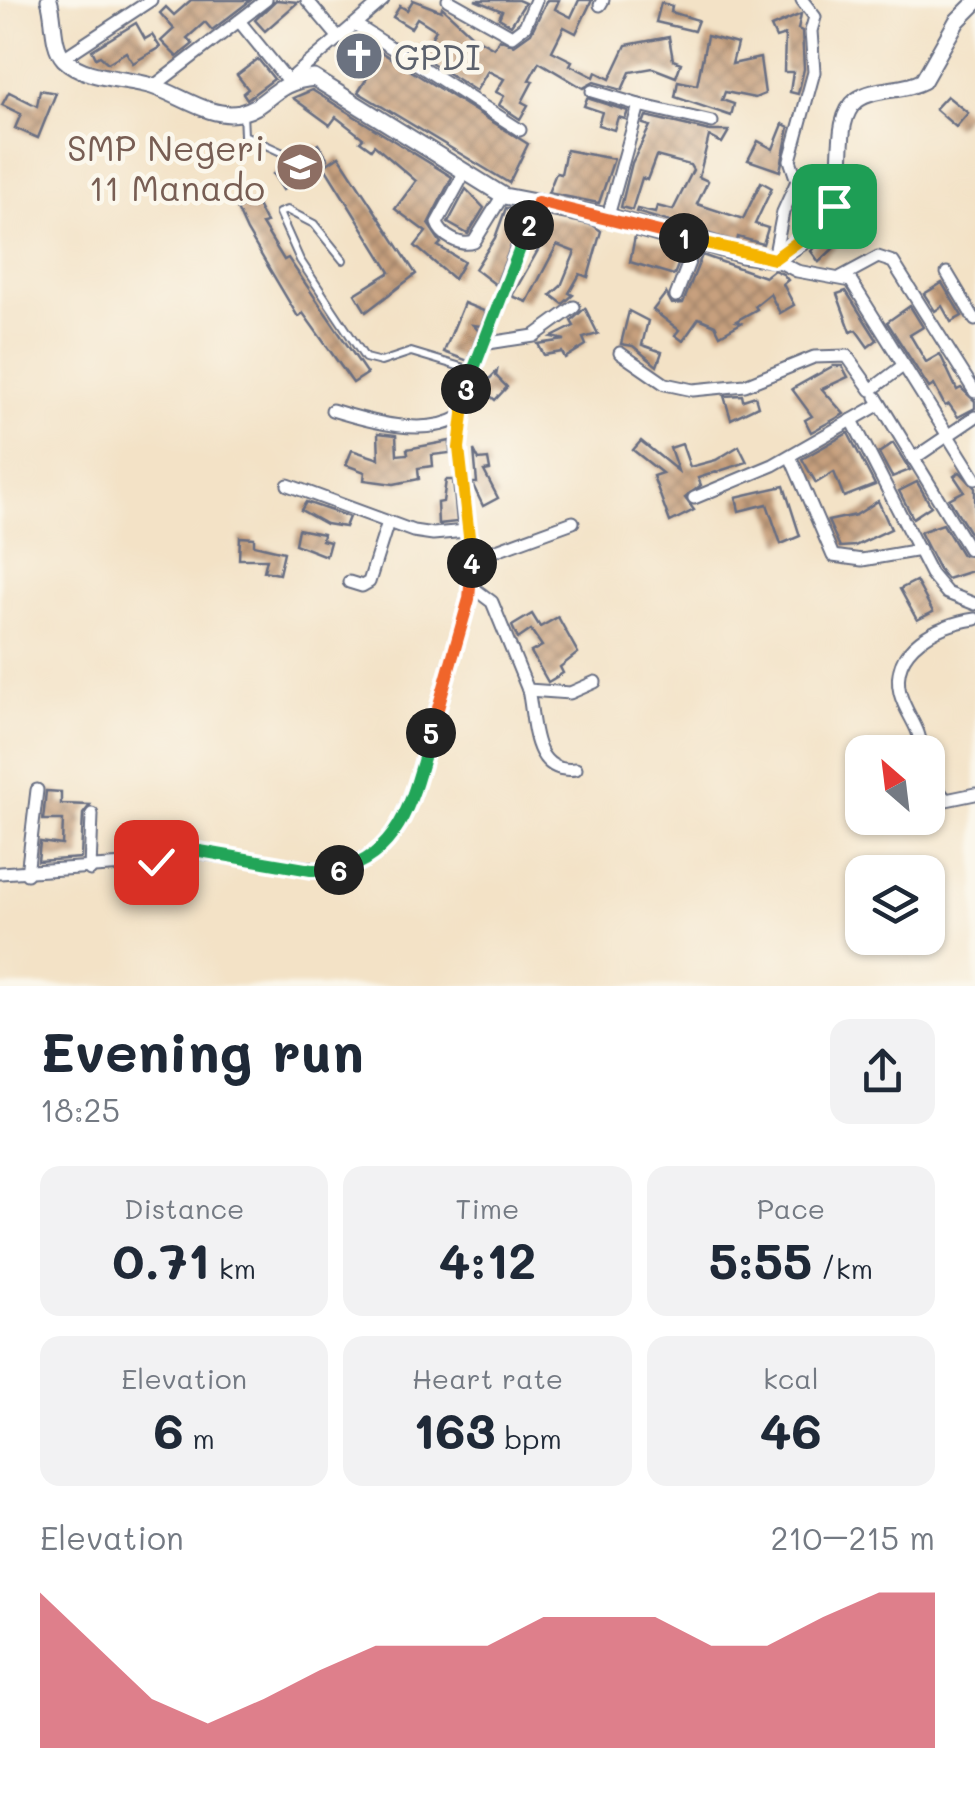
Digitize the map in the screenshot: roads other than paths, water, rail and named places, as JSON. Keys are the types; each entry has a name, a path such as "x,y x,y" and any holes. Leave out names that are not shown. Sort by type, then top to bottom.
{"street":[{"path":"49,0 63,58 80,68 154,86 226,114 243,112 288,80 383,0"},
{"path":"63,58 151,0"},
{"path":"154,86 266,0"},
{"path":"307,0 339,38"},
{"path":"448,0 468,5 515,36 536,0"},
{"path":"774,259 782,212 798,178 790,160 815,61 811,36 814,15 802,0"},
{"path":"774,259 825,222 834,206 841,185 842,131 849,108 870,94 923,81 957,20 975,3"},
{"path":"239,21 288,80"},
{"path":"356,24 520,130"},
{"path":"288,80 314,78 502,196 608,216 774,259 819,277 841,276 878,257 894,262 975,392"},
{"path":"592,91 712,122"},
{"path":"608,216 639,106"},
{"path":"466,172 437,223 453,239 464,244 474,242 502,196"},
{"path":"0,873 90,870 156,862 186,851 332,872 372,856 408,811 472,587 460,417 472,370 538,202"},
{"path":"676,296 697,242"},
{"path":"948,272 975,320"},
{"path":"841,276 858,289 975,479"},
{"path":"482,344 537,335 574,307"},
{"path":"620,352 664,384 693,390 745,385 814,357 847,356 969,550"},
{"path":"871,390 904,365"},
{"path":"694,498 790,456 880,404"},
{"path":"332,410 415,426 442,424 460,417"},
{"path":"912,459 975,418"},
{"path":"852,420 947,594 975,604"},
{"path":"790,456 833,556 862,560 920,550"},
{"path":"288,485 388,522 433,534 466,531"},
{"path":"349,582 362,586 369,582 388,522"},
{"path":"472,559 573,522"},
{"path":"472,587 492,602 528,690 541,754 557,767 576,769"},
{"path":"920,735 900,692 898,671 926,634 948,623 975,619"},
{"path":"528,690 566,694 595,682"},
{"path":"28,874 37,790"},
{"path":"945,799 975,794"},
{"path":"90,870 92,814"}],"lane":[{"path":"243,112 244,135 294,158"},
{"path":"343,260 307,219 287,210 279,212 300,260 365,358 381,362 414,352 472,370"}],"place":[{"name":"GPDI","path":"359,56"},
{"name":"SMP Negeri 11 Manado","path":"300,167"}]}
